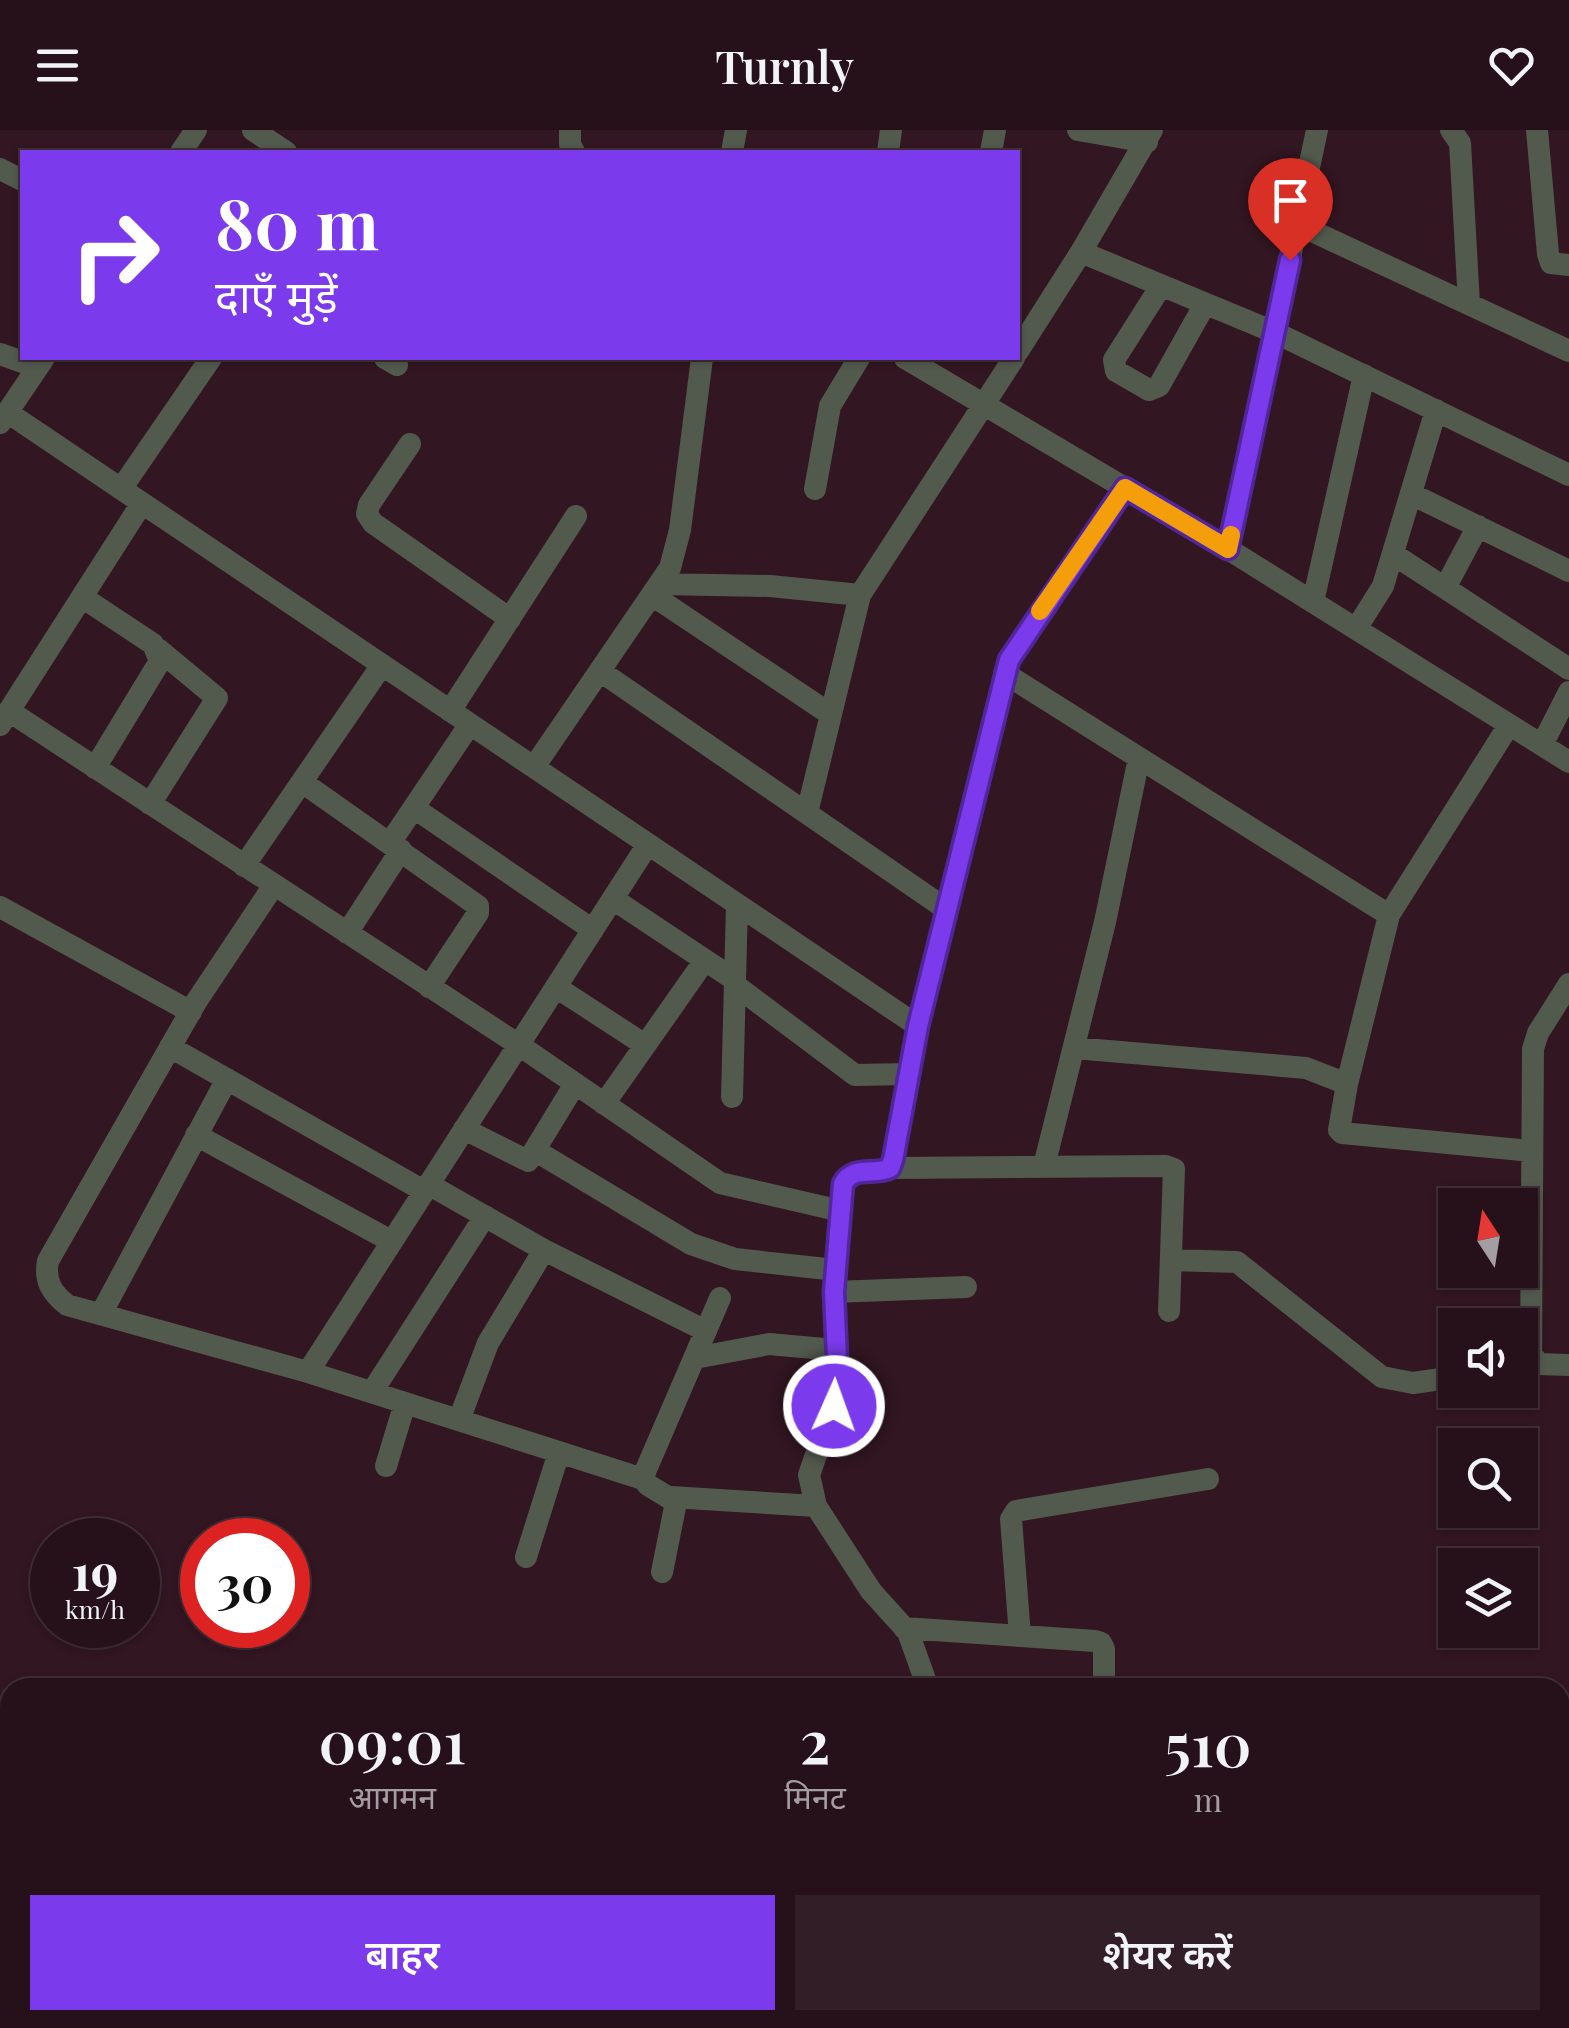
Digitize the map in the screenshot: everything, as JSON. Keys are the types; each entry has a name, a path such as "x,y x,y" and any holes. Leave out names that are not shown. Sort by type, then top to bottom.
{"street":[{"path":"253,130 283,150"},
{"path":"1020,348 1150,136 1078,130"},
{"path":"1228,549 1316,130"},
{"path":"1452,130 1460,144 1469,304"},
{"path":"1538,130 1548,254 1551,264 1569,265"},
{"path":"1297,224 1569,351"},
{"path":"1081,252 1274,332 1569,475"},
{"path":"1161,286 1114,360 1116,371 1149,390 1158,386 1205,304"},
{"path":"121,489 211,360"},
{"path":"534,767 656,590 676,550 702,360"},
{"path":"816,489 830,406 857,360"},
{"path":"908,360 1228,549 1569,762"},
{"path":"807,813 860,595 1012,360"},
{"path":"40,362 4,418 121,489 918,1026"},
{"path":"1314,602 1364,376"},
{"path":"1356,629 1384,586 1436,410"},
{"path":"410,444 369,504 367,514 373,523 510,618"},
{"path":"890,1168 918,1026 1004,673 1020,640 1125,488"},
{"path":"1412,494 1569,571"},
{"path":"142,503 5,718 95,768 519,1045 720,1183 841,1211"},
{"path":"347,932 396,847 510,618 576,516"},
{"path":"1446,588 1478,526"},
{"path":"1393,554 1569,668"},
{"path":"656,590 770,586 860,595"},
{"path":"656,590 830,714"},
{"path":"82,596 158,649 217,698 150,804"},
{"path":"95,768 160,661 158,649"},
{"path":"244,866 382,664"},
{"path":"600,671 946,909"},
{"path":"1004,673 1389,915"},
{"path":"1542,746 1569,692"},
{"path":"1509,725 1389,915 1339,1124 1342,1134 1531,1151"},
{"path":"1044,1166 1106,922 1139,758"},
{"path":"302,782 478,906 478,913 428,986"},
{"path":"414,808 593,930"},
{"path":"308,1372 648,844"},
{"path":"274,885 191,1012 48,1262 48,1282 67,1305 308,1372 644,1479 676,1502 662,1572"},
{"path":"613,899 705,960 855,1075 909,1074"},
{"path":"732,1097 737,904"},
{"path":"0,906 191,1012"},
{"path":"604,1104 705,960"},
{"path":"1531,1308 1533,1050 1548,1016 1569,984"},
{"path":"556,987 645,1046"},
{"path":"1548,1016 1569,1029"},
{"path":"170,1048 544,1250 706,1330"},
{"path":"1074,1048 1306,1068 1347,1084"},
{"path":"100,1314 226,1079"},
{"path":"464,1129 528,1161 575,1084"},
{"path":"196,1135 392,1242"},
{"path":"536,1151 691,1244 735,1259 835,1281 966,1287"},
{"path":"924,1678 904,1628 871,1590 816,1506 809,1475 837,1394 835,1281 843,1184 847,1176 890,1168 1174,1169 1168,1311"},
{"path":"372,1392 485,1216"},
{"path":"458,1420 488,1343 544,1250"},
{"path":"1172,1260 1237,1262 1382,1378 1413,1383 1438,1379"},
{"path":"644,1479 720,1298"},
{"path":"694,1358 768,1344 835,1350"},
{"path":"1538,1365 1569,1365"},
{"path":"386,1466 405,1403"},
{"path":"526,1556 559,1452"},
{"path":"1020,1636 1012,1520 1016,1511 1208,1478"},
{"path":"671,1497 816,1506"},
{"path":"904,1628 1101,1643 1104,1678"}],"slow traffic":[{"path":"1040,611 1125,488 1228,549 1231,535"}],"route":[{"path":"834,1406 838,1380 834,1292 843,1184 847,1176 856,1172 884,1171 893,1160 918,1026 1009,660 1125,488 1228,549 1290,260"}]}
